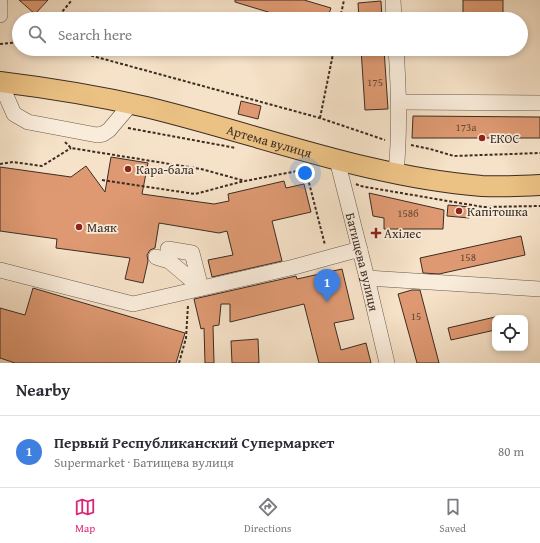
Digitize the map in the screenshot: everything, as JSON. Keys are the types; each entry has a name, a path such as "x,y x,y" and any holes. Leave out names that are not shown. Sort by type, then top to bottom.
{"main road":[{"name":"Артема вулиця","path":"0,82 38,86 146,107 339,169 396,174 442,182 484,186 540,185"}],"street":[{"path":"393,0 394,12"},
{"path":"0,3 0,15"},
{"path":"396,56 399,102 399,145 396,174"},
{"path":"0,82 14,114 28,122 97,135 104,134 130,104"},
{"path":"399,102 540,103"},
{"name":"Батищева вулиця","path":"339,169 387,363"},
{"path":"0,270 133,304 328,258 360,249"},
{"path":"162,253 192,253 195,290 169,261 162,253"},
{"path":"367,278 540,289"}],"path":[{"path":"62,12 72,0"},
{"path":"341,12 344,0"},
{"path":"0,44 12,43"},
{"path":"93,56 320,118 399,145 418,146 454,156 540,153"},
{"path":"320,118 333,56"},
{"path":"113,125 236,148"},
{"path":"51,126 71,148 201,169 245,181"},
{"path":"0,164 13,162 42,166 71,148"},
{"path":"303,166 311,168"},
{"path":"102,180 195,194 245,181 311,168"},
{"path":"311,168 307,175 328,258"},
{"path":"339,169 360,186 483,207 540,206"},
{"path":"180,363 195,290"}],"building":[{"path":"19,0 48,0 37,12 33,12"},
{"path":"235,0 304,0 331,8 330,12 268,12 235,2"},
{"path":"463,0 503,0 503,12 463,12"},
{"path":"381,1 382,12 359,12 358,3"},
{"path":"361,56 384,56 388,109 365,110"},
{"path":"241,101 261,106 258,119 238,114"},
{"path":"413,116 540,117 540,138 412,138"},
{"name":"Маяк","path":"111,157 148,163 142,194 214,204 229,201 228,194 284,181 286,188 304,184 311,212 272,221 282,261 212,277 208,260 233,255 227,231 219,233 159,223 155,248 150,250 147,255 148,261 143,283 125,279 130,258 56,248 57,239 0,231 0,167 71,177 86,166 105,192"},
{"path":"369,193 444,210 443,229 384,229 384,218 373,216"},
{"name":"Капітошка","path":"448,205 470,207 469,218 447,216"},
{"path":"521,236 525,255 439,274 423,273 420,258"},
{"path":"342,269 354,319 334,323 341,350 366,343 371,363 319,363 304,304 230,322 230,304 221,304 219,325 213,326 214,363 205,363 204,328 201,329 194,299 296,276 297,279"},
{"path":"33,288 185,333 176,363 15,363 0,358 0,308 25,315"},
{"path":"412,290 420,290 439,363 417,363 398,294"},
{"path":"492,318 492,331 451,340 448,328"},
{"path":"258,339 259,363 232,363 231,341"}],"place":[{"name":"ЕКОС","path":"482,138"},
{"name":"Кара-бала","path":"128,169"},
{"name":"Капітошка","path":"459,211"},
{"name":"Маяк","path":"79,227"},
{"name":"Ахілес","path":"376,233"},
{"name":"Первый Республиканский Супермаркет","path":"327,302"}]}
